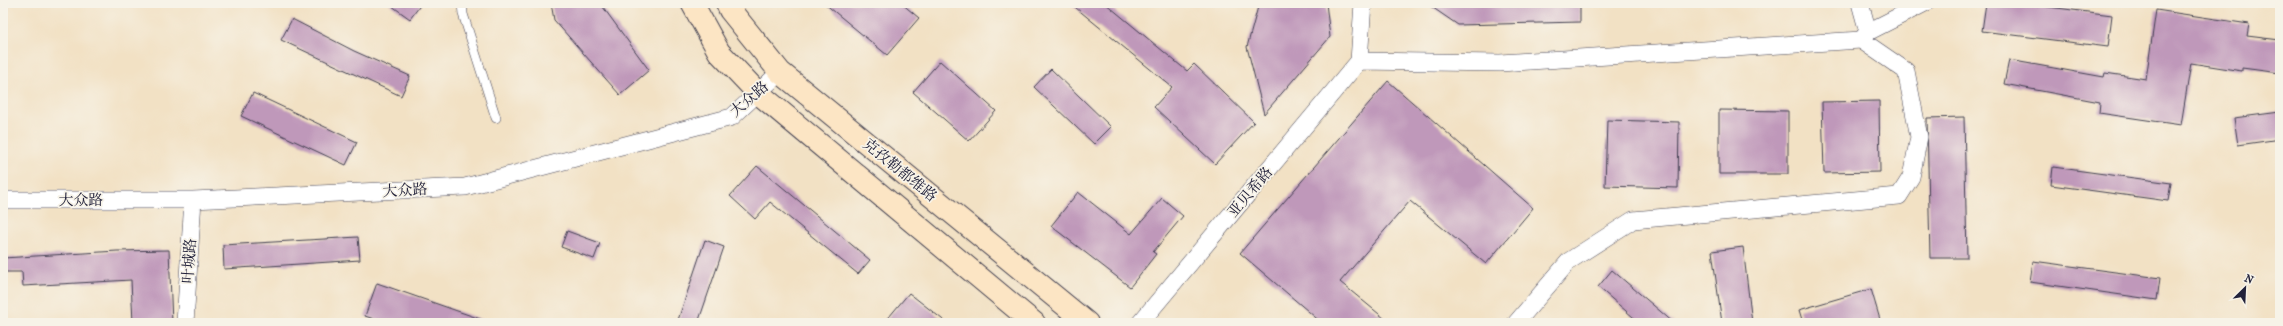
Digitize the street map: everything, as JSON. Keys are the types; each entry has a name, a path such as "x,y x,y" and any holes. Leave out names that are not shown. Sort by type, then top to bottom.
{"main road":[{"name":"克孜勒都维路","path":"692,3 720,52 758,92 1034,323"},
{"name":"克孜勒都维路","path":"727,3 730,10 780,72 1087,323"}],"street":[{"path":"1363,3 1359,61 1500,63 1864,36 1925,3"},
{"path":"1516,323 1569,262 1633,220 1899,196 1911,177 1918,137 1906,71 1864,36 1860,3"},
{"name":"亚贝希路","path":"1140,323 1359,61"},
{"name":"大众路","path":"3,200 193,200 464,187 732,117 780,72"},
{"name":"叶城路","path":"185,323 193,200"}],"lane":[{"path":"462,3 463,14 496,118"}],"building":[{"path":"388,3 422,3 410,19"},
{"path":"551,3 600,3 649,70 620,95 554,20"},
{"path":"824,3 901,3 919,18 887,55"},
{"path":"1070,3 1105,3 1187,71 1194,64 1254,122 1215,164 1154,107 1172,87"},
{"path":"1259,3 1326,3 1330,37 1264,114 1247,47"},
{"path":"1426,3 1580,3 1580,22 1458,25"},
{"path":"1986,3 2017,3 2112,15 2108,47 1982,31"},
{"path":"2156,10 2249,24 2247,36 2280,40 2280,73 2242,68 2242,71 2191,63 2181,125 2099,113 2100,102 2004,84 2009,60 2104,77 2105,73 2146,79"},
{"path":"292,19 354,51 410,76 401,96 281,40"},
{"path":"940,61 996,111 969,141 913,92"},
{"path":"1051,69 1111,127 1094,144 1034,87"},
{"path":"1388,81 1533,208 1486,264 1410,201 1340,282 1390,323 1322,323 1240,253"},
{"path":"253,93 357,142 346,165 241,116"},
{"path":"1879,101 1880,172 1824,173 1822,102"},
{"path":"1719,110 1788,111 1788,174 1719,174"},
{"path":"2280,112 2280,139 2238,145 2234,118"},
{"path":"1964,117 1967,258 1930,258 1927,118"},
{"path":"1607,120 1679,122 1678,188 1605,186"},
{"path":"757,166 870,260 858,274 770,202 755,219 730,196"},
{"path":"2053,167 2171,183 2168,201 2051,185"},
{"path":"1078,192 1131,234 1162,198 1183,216 1153,252 1156,254 1130,287 1051,226"},
{"path":"567,231 600,243 594,259 561,247"},
{"path":"358,237 360,260 224,269 223,245"},
{"path":"705,240 724,247 698,323 677,323"},
{"path":"1743,247 1752,323 1722,323 1712,251"},
{"path":"169,250 172,323 133,323 131,280 23,286 22,272 3,272 3,258 117,251"},
{"path":"2033,261 2160,278 2157,300 2030,282"},
{"path":"1612,270 1674,323 1640,323 1598,287"},
{"path":"377,283 486,321 485,323 385,323 365,316"},
{"path":"1871,289 1881,323 1803,323 1799,310"},
{"path":"909,293 947,323 884,323"}]}
